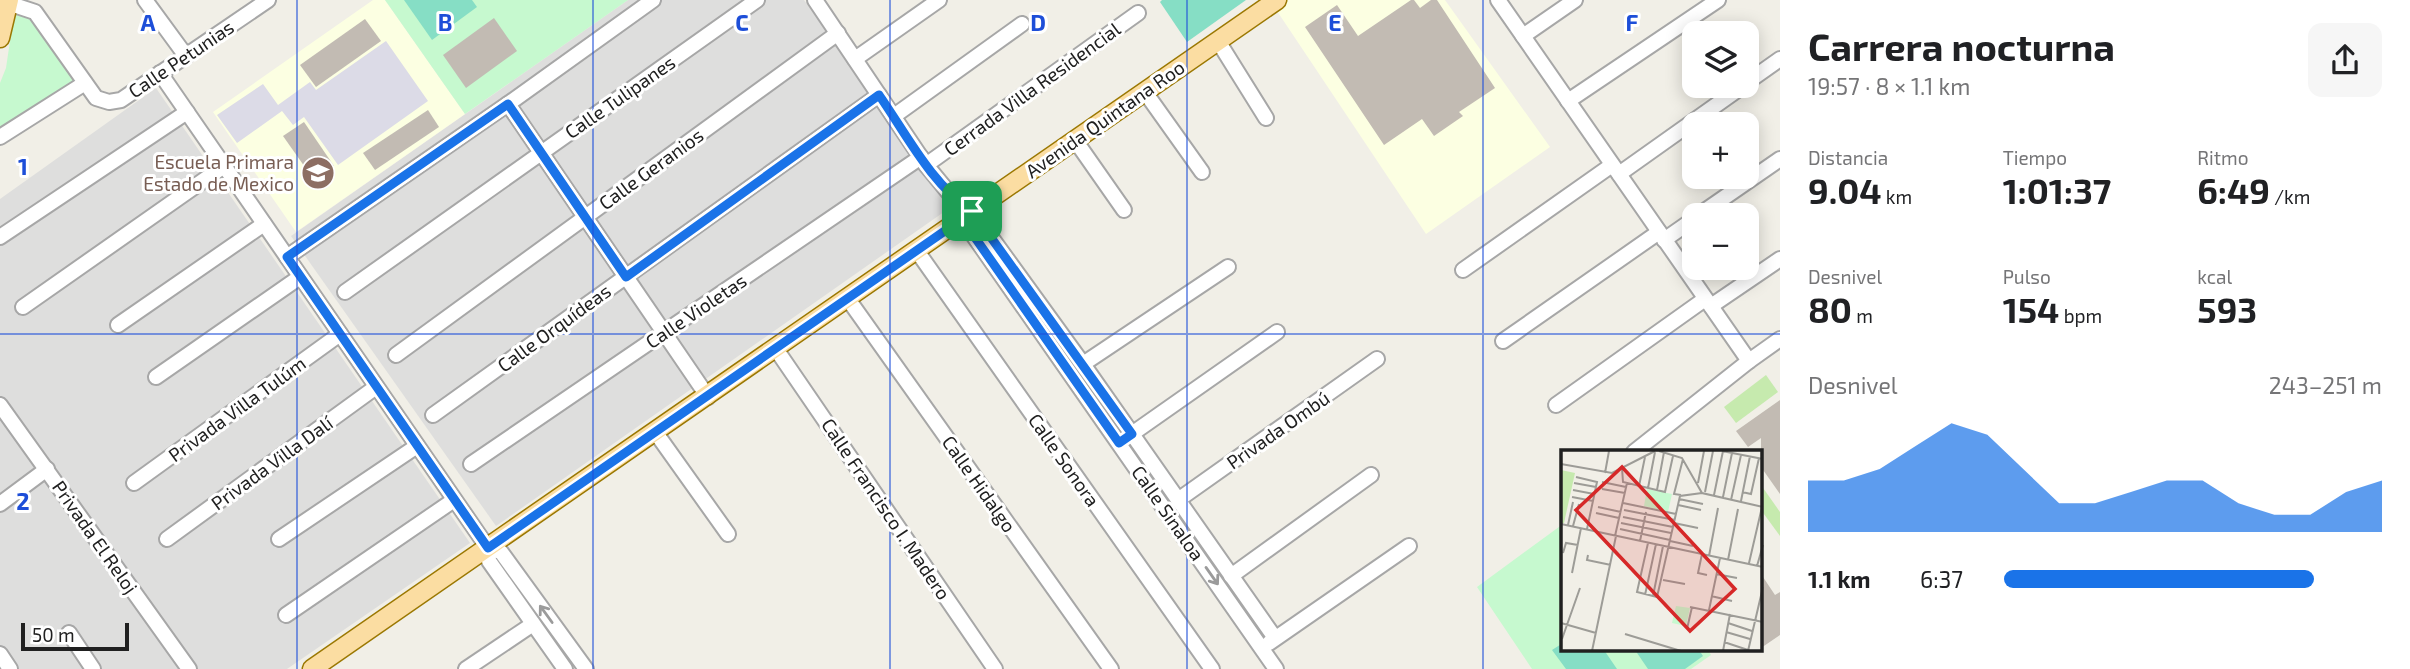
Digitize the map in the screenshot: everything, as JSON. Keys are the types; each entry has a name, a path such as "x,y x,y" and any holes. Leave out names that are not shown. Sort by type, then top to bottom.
{"main road":[{"name":"Avenida Quintana Roo","path":"312,669 1277,0"},
{"path":"0,38 9,1"}],"street":[{"path":"145,0 186,55"},
{"path":"287,257 653,0"},
{"name":"Calle Tulipanes","path":"345,292 757,0"},
{"path":"855,59 939,0"},
{"path":"1497,0 1749,361"},
{"path":"1523,36 1575,0"},
{"path":"1568,101 1718,0"},
{"name":"Calle Petunias","path":"9,1 35,12 96,98 109,102 121,100 265,1"},
{"path":"818,1 923,161 967,215"},
{"name":"Cerrada Villa Residencial","path":"923,161 1138,13"},
{"path":"894,116 1022,24"},
{"name":"Calle Geranios","path":"396,355 838,33"},
{"path":"1218,41 1266,118"},
{"path":"1759,74 1780,59"},
{"path":"160,73 488,548 489,561 565,669"},
{"path":"0,137 85,83"},
{"path":"1145,92 1202,172"},
{"name":"Calle Orquídeas","path":"433,415 879,95"},
{"path":"1463,270 1724,98"},
{"path":"508,104 708,397"},
{"path":"0,237 187,112"},
{"path":"1075,140 1124,210"},
{"path":"1716,203 1780,159"},
{"name":"Calle Violetas","path":"471,464 923,161"},
{"path":"23,307 224,166"},
{"name":"Calle Sinaloa","path":"967,215 1083,364 1275,639"},
{"name":"Calle Sinaloa","path":"967,215 1119,443 1276,669"},
{"path":"118,325 264,224"},
{"path":"1503,341 1682,225"},
{"name":"Calle Sonora","path":"917,251 1212,669"},
{"path":"1556,405 1708,302 1780,259"},
{"path":"1083,364 1228,267"},
{"path":"156,377 300,277"},
{"name":"Calle Hidalgo","path":"848,299 1111,669"},
{"path":"1119,443 1276,332"},
{"name":"Privada Villa Tulúm","path":"134,483 340,334"},
{"path":"1637,450 1780,339"},
{"name":"Calle Francisco I. Madero","path":"776,349 995,669"},
{"name":"Privada Ombú","path":"1178,500 1377,359"},
{"name":"Privada Villa Dalí","path":"167,539 376,387"},
{"name":"Privada El Reloj","path":"2,413 47,470 189,669"},
{"path":"656,433 728,534"},
{"path":"279,540 417,446"},
{"path":"0,504 47,470"},
{"path":"1231,576 1371,475"},
{"path":"286,615 454,500"},
{"path":"1262,648 1409,546"},
{"path":"488,548 501,552 586,669"},
{"path":"466,669 533,624"},
{"path":"68,633 93,669"},
{"path":"0,654 10,669"}],"shaded area":[{"name":"Escuela Primara Estado de Mexico","path":"373,0 385,0 465,114 296,232 213,112"},
{"path":"628,0 804,0 951,207 496,526 291,236"},
{"path":"1286,0 1445,0 1550,147 1426,234 1275,8"},
{"path":"386,41 428,101 338,165 304,117 293,125 282,111 237,143 217,115 263,84 278,105 310,82 316,90"},
{"path":"156,88 470,543 287,669 0,669 0,199"}],"green space":[{"path":"385,0 628,0 465,114"},
{"path":"404,0 472,0 477,7 432,40"},
{"path":"1246,0 1187,42 1160,2"},
{"path":"14,14 37,19 77,80 0,130 0,83 6,68"},
{"path":"1766,375 1778,392 1736,423 1724,407"},
{"path":"1762,486 1780,512 1780,536 1762,511"},
{"path":"1561,525 1561,652 1709,652 1711,655 1691,669 1532,669 1477,587"},
{"path":"1561,644 1561,652 1605,652 1617,669 1566,669 1552,650"},
{"path":"1636,652 1700,652 1703,656 1685,669 1648,669"}],"building":[{"path":"1411,0 1420,8 1431,0 1437,0 1495,88 1459,112 1463,116 1434,136 1422,119 1384,145 1305,27 1337,5 1358,36"},
{"path":"494,18 517,51 466,88 443,55"},
{"path":"365,19 381,41 316,87 300,65"},
{"path":"428,110 439,127 375,170 363,153"},
{"path":"304,122 334,166 314,180 283,136"},
{"path":"1780,400 1780,494 1762,468 1761,438 1748,447 1736,431"},
{"path":"1762,576 1775,595 1780,592 1780,635 1762,647"}],"place":[{"name":"Escuela Primara Estado de Mexico","path":"318,173"}],"route":[{"path":"879,95 926,165 954,199 972,211 1132,434 1119,443 962,219 488,548 287,257 508,104 626,277 879,95"}]}
